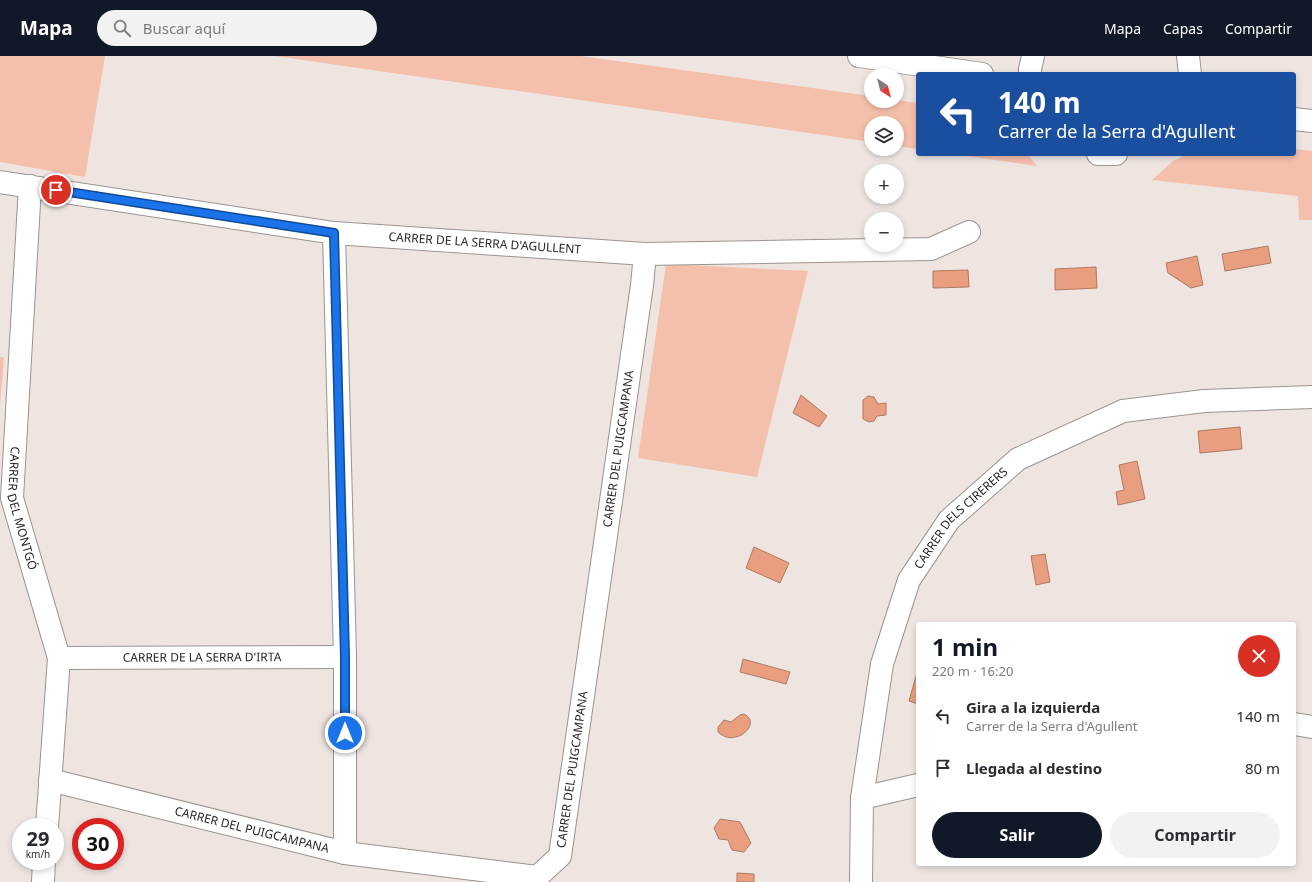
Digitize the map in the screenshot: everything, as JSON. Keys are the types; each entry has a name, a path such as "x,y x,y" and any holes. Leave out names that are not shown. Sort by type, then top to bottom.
{"street":[{"path":"859,56 968,72"},
{"path":"1030,72 1033,56"},
{"name":"CARRER DE LA SERRA D'AGULLENT","path":"0,182 334,233 645,254 931,249 969,232"},
{"name":"CARRER DEL MONTGÓ","path":"30,186 6,497 59,658 48,818"},
{"path":"334,233 345,657 345,854"},
{"name":"CARRER DEL PUIGCAMPANA","path":"50,780 345,854 537,877 560,856 640,301 645,254"},
{"name":"CARRER DELS CIRERERS","path":"861,882 862,798 882,664 909,580 950,520 1018,459 1123,411 1204,401 1312,397"},
{"name":"CARRER DE LA SERRA D'IRTA","path":"59,658 345,657"},
{"path":"1296,724 1312,727"},
{"path":"862,798 916,785"},
{"path":"42,882 43,870"}],"shaded area":[{"path":"0,56 105,56 85,177 0,162"},
{"path":"275,56 581,56 864,95 864,108 904,108 904,101 916,103 916,149 904,147 904,116 864,116 864,141"},
{"path":"1296,149 1312,151 1312,220 1299,220 1298,196 1152,180 1173,161 1184,156 1296,156"},
{"path":"967,156 1029,156 1037,166"},
{"path":"1268,246 1271,263 1225,271 1222,254"},
{"path":"1197,256 1203,285 1191,288 1168,273 1166,263"},
{"path":"666,264 808,271 757,477 638,458"},
{"path":"1096,267 1097,288 1055,290 1055,269"},
{"path":"968,270 969,287 933,288 933,271"},
{"path":"0,357 4,358 0,406"},
{"path":"801,395 827,416 819,427 793,413"},
{"path":"868,396 874,397 878,404 886,403 886,415 877,416 874,421 869,422 863,419 863,400"},
{"path":"1240,427 1242,449 1200,453 1198,431"},
{"path":"1137,461 1145,499 1118,505 1116,492 1124,490 1119,465"},
{"path":"754,547 789,563 780,583 746,568"},
{"path":"1045,554 1050,582 1036,585 1031,556"},
{"path":"743,659 790,672 786,684 740,672"},
{"path":"916,676 916,703 909,701"},
{"path":"744,714 749,718 750,723 749,728 744,733 732,738 718,732 718,727 724,720 731,722 740,715"},
{"path":"720,819 740,822 751,843 744,852 732,850 728,840 719,839 714,828"},
{"path":"737,873 754,874 754,882 737,882"}],"route":[{"path":"56,190 334,233 345,657 345,733"}]}
